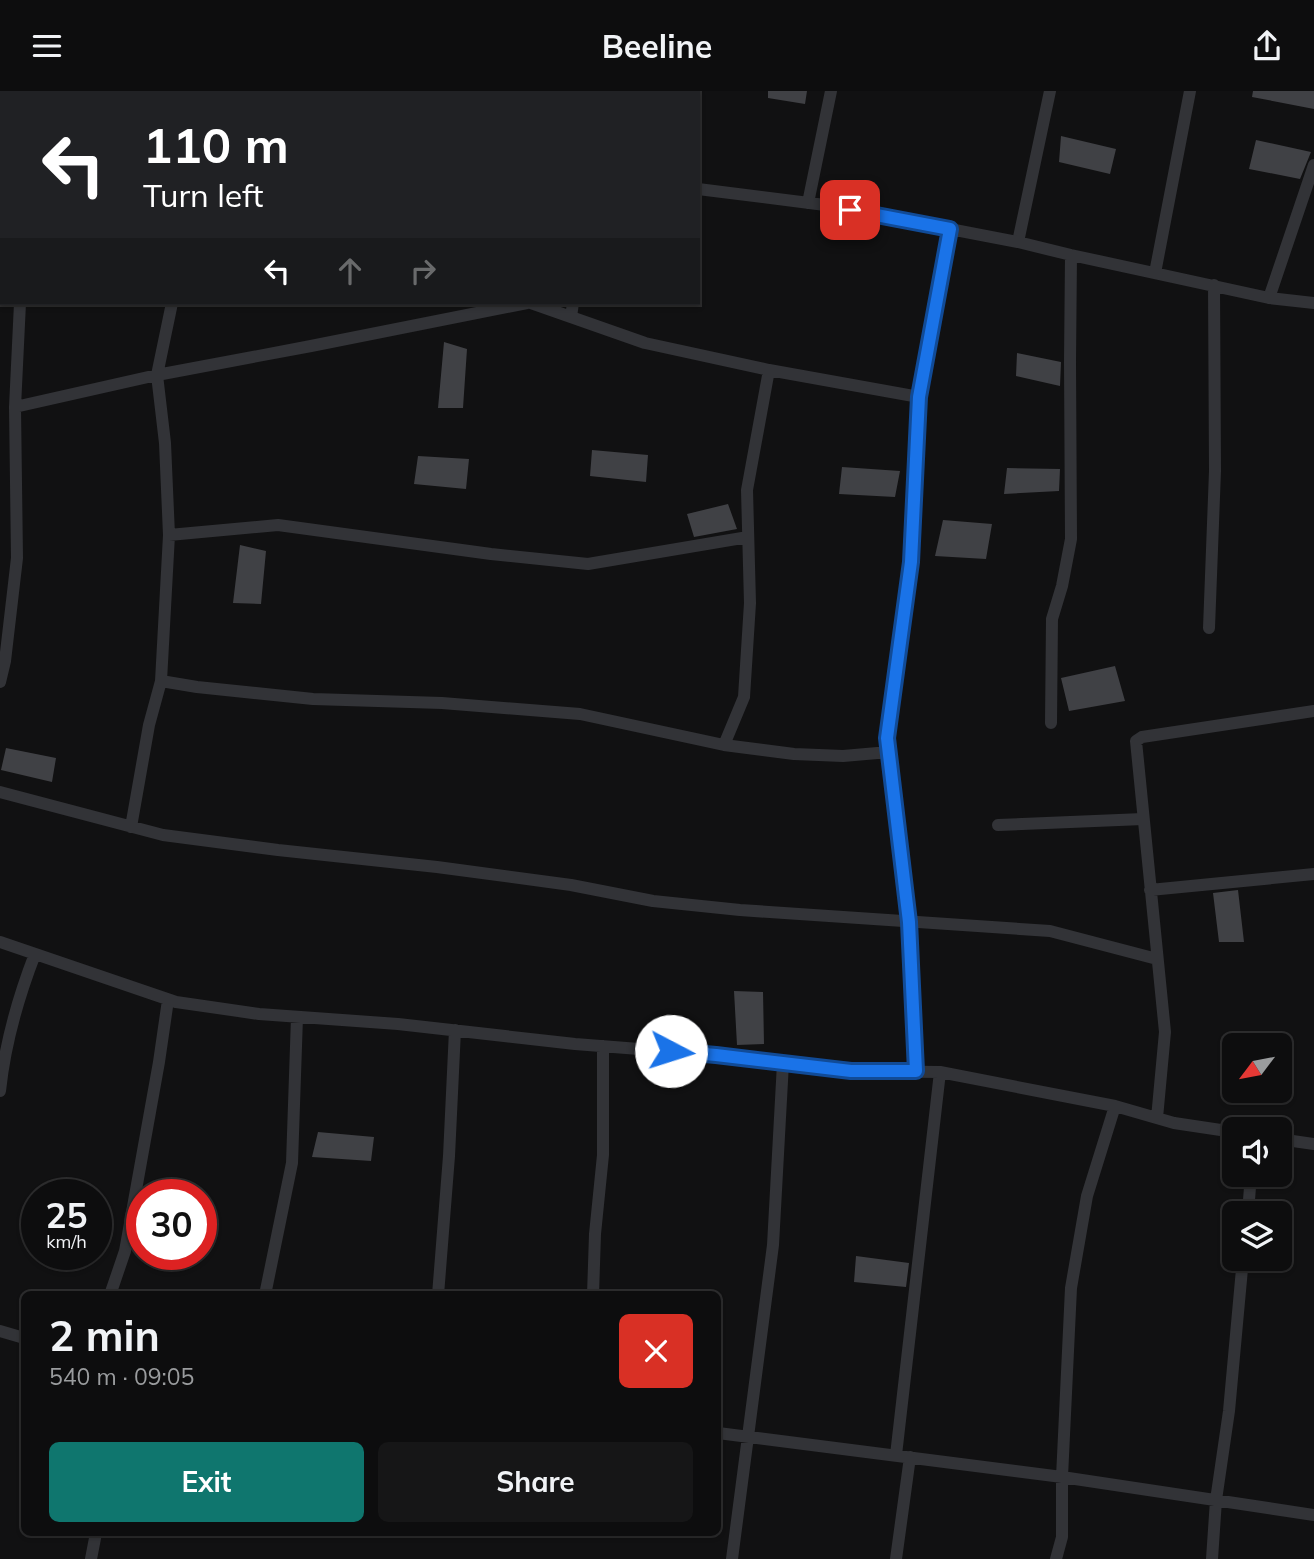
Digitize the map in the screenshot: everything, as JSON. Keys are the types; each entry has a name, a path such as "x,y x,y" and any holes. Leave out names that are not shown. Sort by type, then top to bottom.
{"street":[{"path":"808,203 831,91"},
{"path":"1018,241 1050,91"},
{"path":"1155,273 1190,91"},
{"path":"1269,297 1314,165"},
{"path":"700,189 808,203 1018,241 1071,255 1269,297 1314,303"},
{"path":"916,1071 909,922 887,738 911,562 919,397 950,229"},
{"path":"1051,723 1052,619 1072,539 1071,255"},
{"path":"1209,628 1215,471 1214,285"},
{"path":"0,682 5,661 17,558 15,407 20,305"},
{"path":"131,827 149,725 161,681 169,535 165,443 157,375 172,305"},
{"path":"15,407 157,375 519,305"},
{"path":"535,305 645,343 768,370 919,397"},
{"path":"571,317 573,305"},
{"path":"724,745 744,697 750,603 747,490 768,370"},
{"path":"169,535 278,525 491,554 588,564 748,537"},
{"path":"161,681 313,699 442,703 580,714 724,745 794,754 843,756 889,752"},
{"path":"1157,1118 1165,1032 1136,741 1142,737 1314,711"},
{"path":"0,792 176,837 437,867 558,883 653,901 740,911 1050,931 1157,959"},
{"path":"998,825 1143,818"},
{"path":"1150,890 1314,874"},
{"path":"0,942 168,1000 247,1013 398,1024 851,1071 940,1072 1222,1130"},
{"path":"0,1091 3,1063 19,995 35,954"},
{"path":"111,1291 125,1251 168,1000"},
{"path":"266,1291 292,1163 297,1017"},
{"path":"438,1291 455,1030"},
{"path":"593,1291 595,1234 603,1155 603,1046"},
{"path":"732,1559 773,1245 782,1063"},
{"path":"896,1455 940,1072"},
{"path":"1056,1559 1062,1537 1062,1477 1071,1288 1087,1196 1115,1106"},
{"path":"1292,1141 1314,1144"},
{"path":"1212,1559 1242,1271"},
{"path":"0,1331 21,1337"},
{"path":"721,1433 1062,1477 1314,1515"},
{"path":"896,1559 911,1457"},
{"path":"91,1559 95,1536"}],"building":[{"path":"768,91 807,91 805,104 768,98"},
{"path":"1253,91 1314,91 1314,109 1252,97"},
{"path":"1061,136 1116,149 1110,174 1059,162"},
{"path":"1256,140 1311,152 1300,179 1249,169"},
{"path":"444,342 467,349 463,408 438,408"},
{"path":"1017,353 1061,362 1060,386 1016,376"},
{"path":"592,450 648,455 646,482 590,476"},
{"path":"418,456 469,459 466,489 414,484"},
{"path":"842,467 900,471 895,497 839,494"},
{"path":"1007,468 1060,469 1059,491 1004,494"},
{"path":"728,504 737,529 694,537 687,514"},
{"path":"943,520 992,524 986,559 935,556"},
{"path":"240,545 266,551 261,604 233,603"},
{"path":"1115,666 1125,701 1069,711 1061,678"},
{"path":"6,748 56,758 52,782 1,770"},
{"path":"1238,890 1244,942 1219,942 1213,893"},
{"path":"734,991 763,992 764,1044 737,1045"},
{"path":"318,1132 374,1137 371,1161 312,1157"},
{"path":"856,1256 909,1263 906,1287 854,1282"}],"route":[{"path":"671,1051 851,1071 916,1071 909,922 887,738 911,562 919,397 950,229 850,210"}]}
